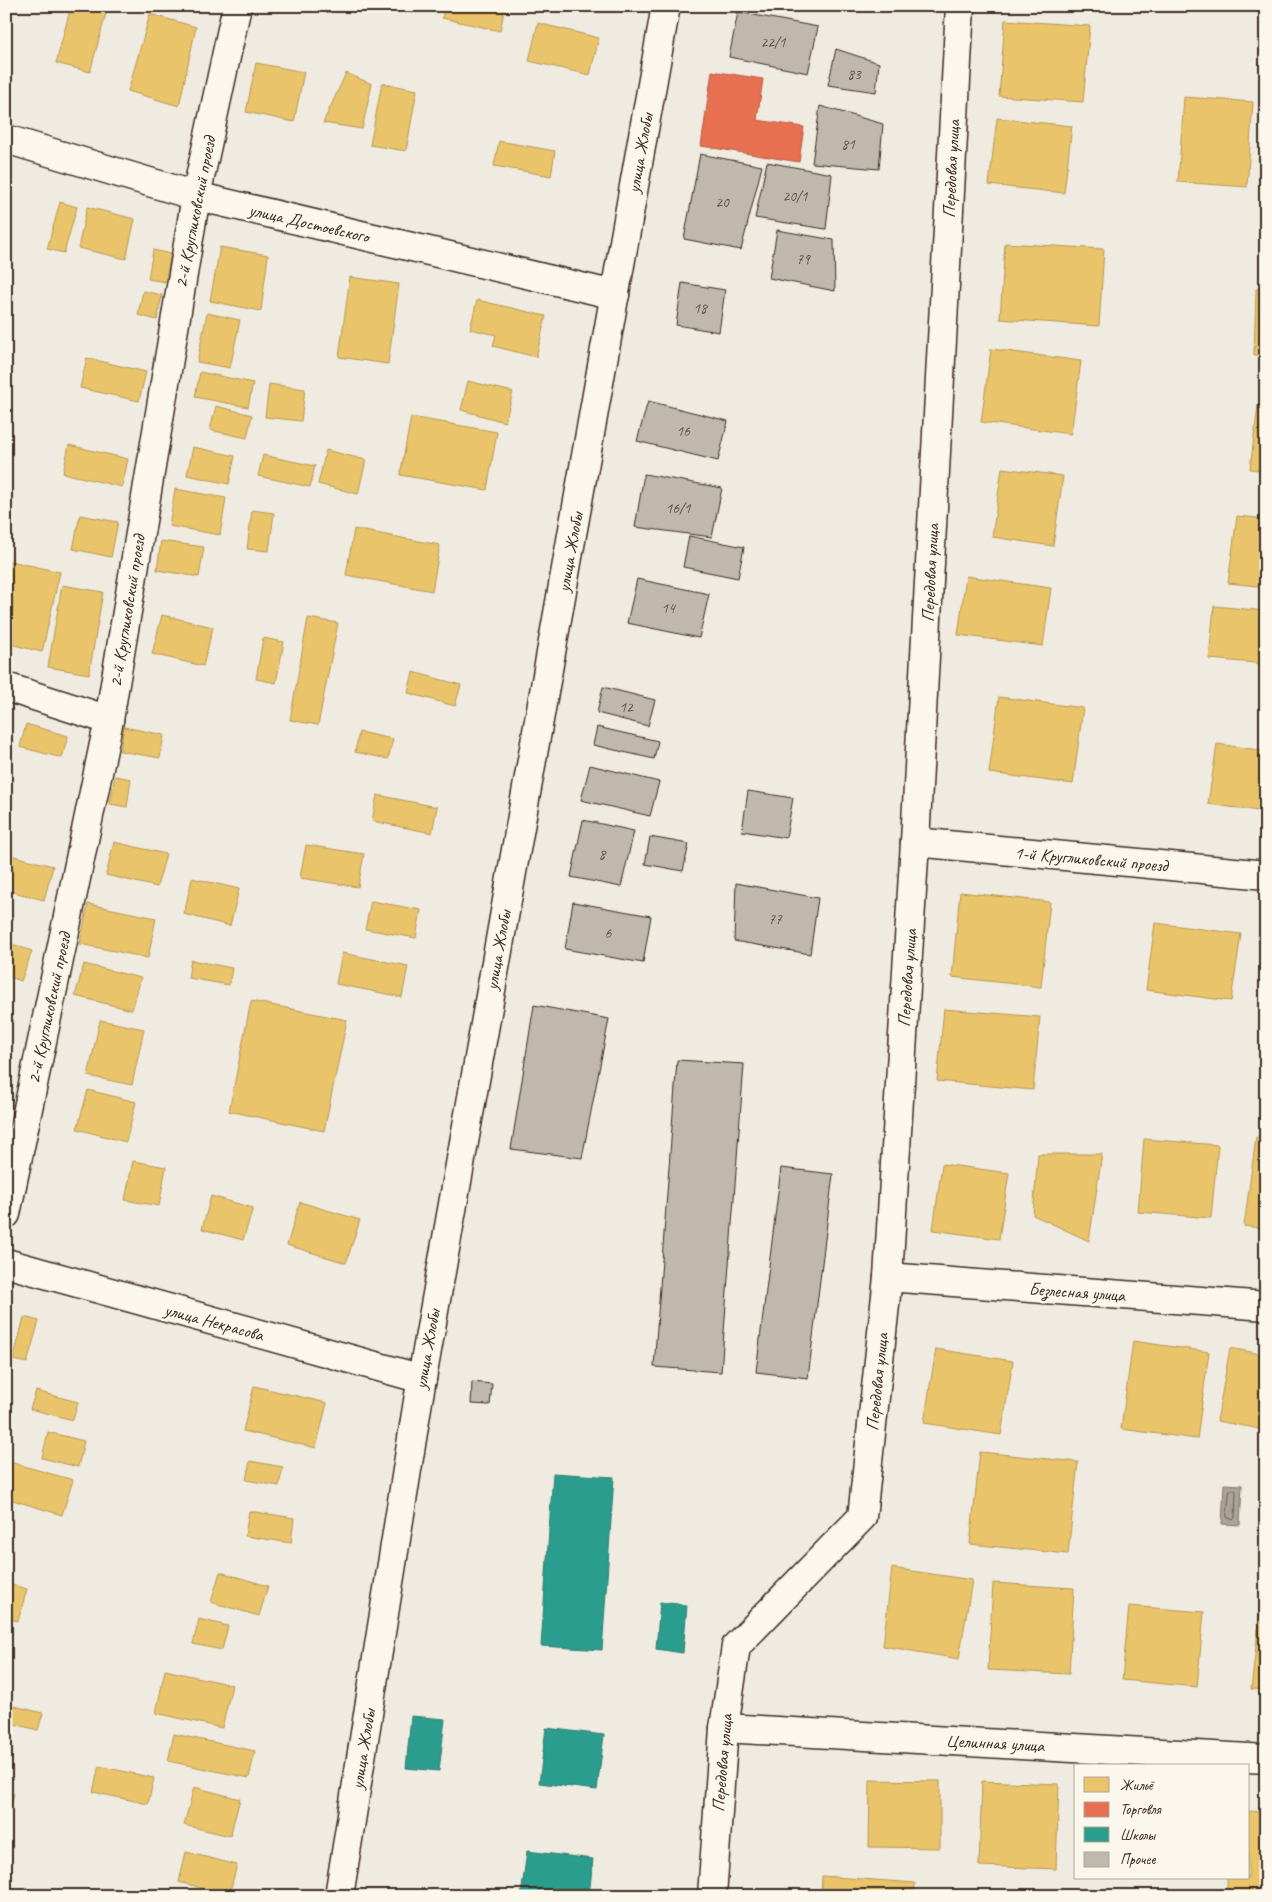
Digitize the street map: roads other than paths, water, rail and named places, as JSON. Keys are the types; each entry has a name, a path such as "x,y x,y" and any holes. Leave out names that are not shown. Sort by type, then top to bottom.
{"street":[{"name":"2-й Кругликовский проезд","path":"6,1214 109,720 196,196 236,6"},
{"name":"улица Жлобы","path":"339,1896 422,1379 666,6"},
{"name":"Передовая улица","path":"712,1896 724,1728 736,1646 862,1518 888,1277 915,842 960,6"},
{"name":"улица Достоевского","path":"6,139 196,196 615,295"},
{"path":"6,687 109,720"},
{"name":"1-й Кругликовский проезд","path":"915,842 1266,875"},
{"name":"улица Некрасова","path":"6,1263 422,1379"},
{"name":"Безлесная улица","path":"888,1277 1266,1306"},
{"name":"Целинная улица","path":"724,1728 1266,1759"}],"water":[{"path":"1224,1484 1242,1485 1240,1525 1222,1524"}]}
